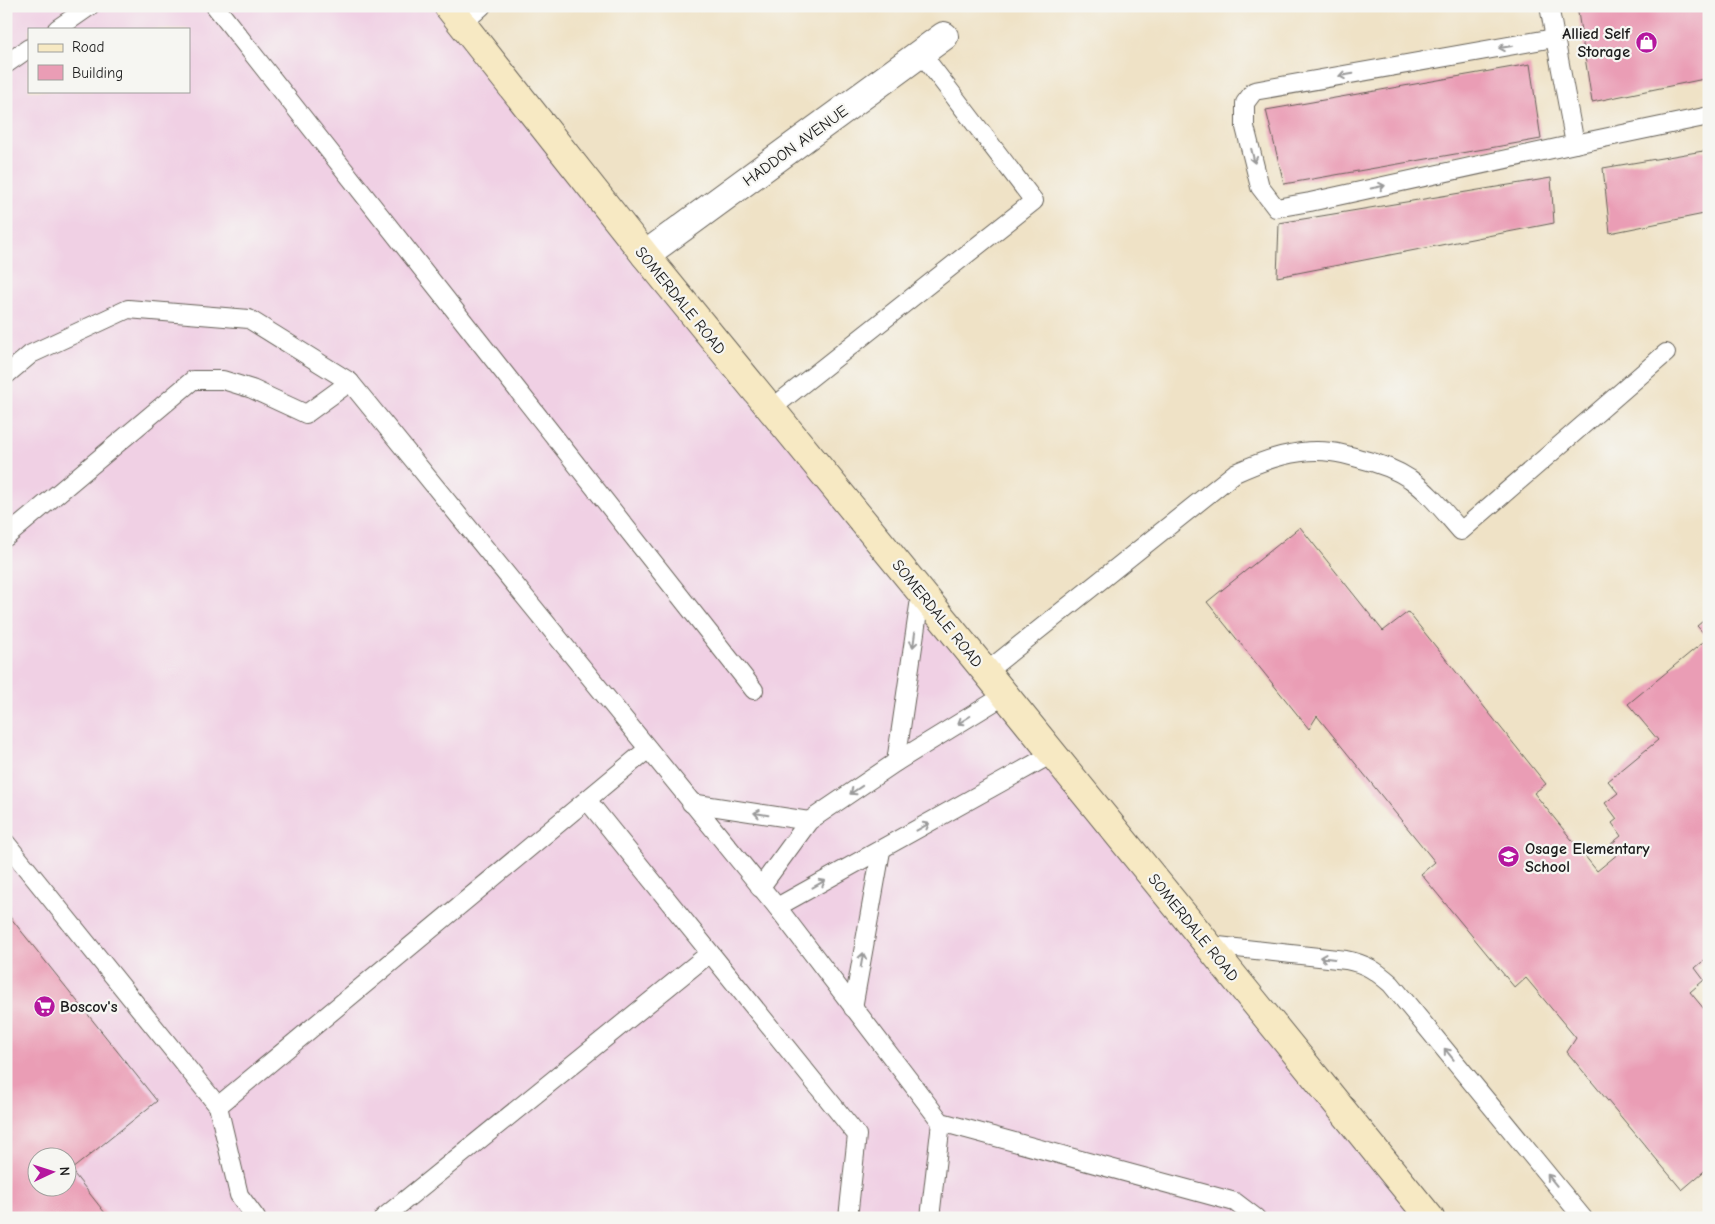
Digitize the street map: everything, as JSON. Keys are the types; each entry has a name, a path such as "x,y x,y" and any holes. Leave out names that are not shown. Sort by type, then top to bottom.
{"main road":[{"name":"SOMERDALE ROAD","path":"455,15 645,255 1430,1218"}],"street":[{"name":"HADDON AVENUE","path":"645,255 944,36"}],"lane":[{"path":"58,28 90,6"},
{"path":"214,6 754,690"},
{"path":"455,15 482,6"},
{"path":"1549,6 1575,144"},
{"path":"1554,38 1254,91 1245,103 1245,127 1260,187 1276,208 1709,116"},
{"path":"6,64 28,49"},
{"path":"771,409 1034,201 921,53"},
{"path":"6,375 31,354 128,309 249,319 350,382 776,907 941,1122 1235,1202 1256,1218"},
{"path":"986,672 1236,473 1283,456 1304,452 1330,451 1382,464 1410,479 1432,498 1461,531 1666,353"},
{"path":"6,537 193,380 223,380 252,389 306,414 350,382"},
{"path":"896,762 921,592"},
{"path":"760,888 810,821 896,762 1005,695"},
{"path":"218,1106 648,749"},
{"path":"776,907 881,851 1052,754"},
{"path":"587,800 857,1135 848,1218"},
{"path":"691,803 810,821"},
{"path":"6,843 218,1106 239,1195 256,1218"},
{"path":"853,1008 881,851"},
{"path":"1209,945 1346,960 1362,963 1376,971 1391,984 1583,1218"},
{"path":"386,1217 710,953"},
{"path":"930,1218 941,1122"}],"shaded area":[{"path":"6,6 448,6 1430,1218 6,1218"}],"building":[{"name":"Allied Self Storage","path":"1577,6 1709,6 1709,78 1592,102"},
{"path":"1530,64 1541,139 1284,184 1266,110"},
{"path":"1709,150 1709,213 1610,233 1603,168"},
{"path":"1551,178 1554,223 1277,277 1279,223"},
{"name":"Osage Elementary School","path":"1300,527 1383,631 1408,612 1546,784 1534,793 1597,871 1619,853 1611,844 1621,836 1612,823 1617,819 1605,803 1618,793 1608,781 1658,740 1628,704 1708,638 1697,626 1709,616 1709,910 1704,914 1709,920 1709,956 1695,968 1704,980 1690,992 1709,1015 1709,1167 1682,1190 1567,1052 1576,1038 1526,978 1515,988 1421,874 1435,862 1317,716 1309,729 1207,602"},
{"name":"Boscov's","path":"6,912 157,1101 78,1164 78,1146 28,1146 28,1196 78,1196 78,1179 109,1218 6,1218"}],"place":[{"name":"Allied Self Storage","path":"1646,42"},
{"name":"Osage Elementary School","path":"1509,857"},
{"name":"Boscov's","path":"44,1006"}]}
